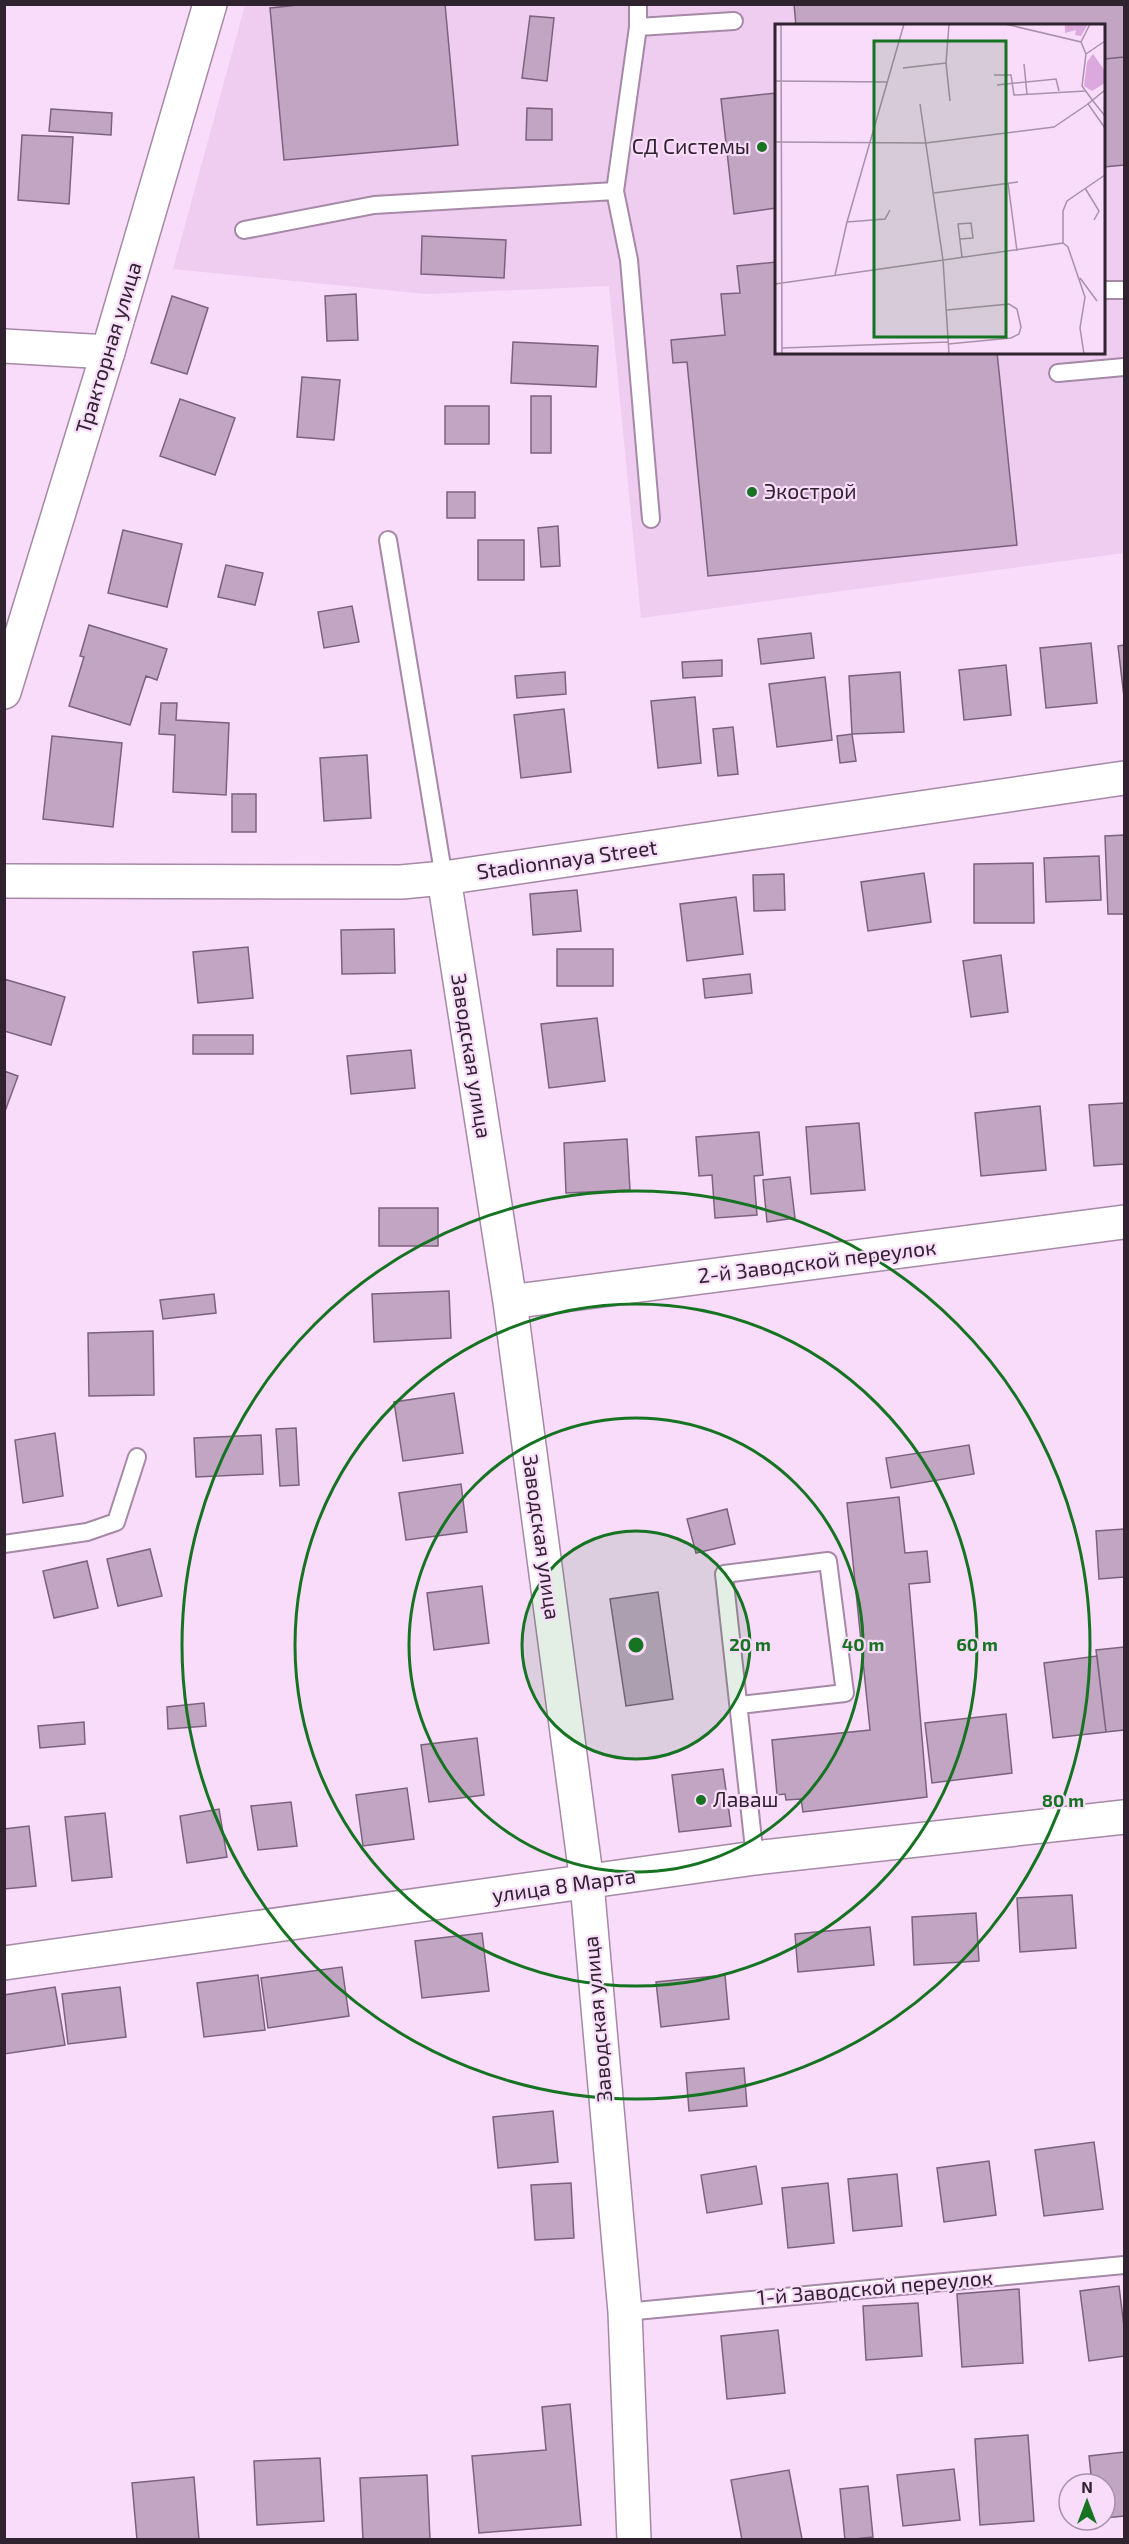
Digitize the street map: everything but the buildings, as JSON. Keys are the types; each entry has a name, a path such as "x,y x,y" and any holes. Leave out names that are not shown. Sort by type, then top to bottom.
{"street":[{"name":"Тракторная улица","path":"4,692 108,352 210,4"},
{"path":"4,346 108,352"},
{"name":"Stadionnaya Street","path":"4,881 401,882 444,878 1125,778"},
{"name":"Заводская улица","path":"444,878 510,1302 586,1882 625,2312 634,2540"},
{"name":"2-й Заводской переулок","path":"510,1302 1125,1222"},
{"name":"улица 8 Марта","path":"4,1964 755,1858 1125,1817"}],"lane":[{"path":"638,4 638,27 615,191 629,260 651,519"},
{"path":"638,27 734,21"},
{"path":"244,230 374,205 615,191"},
{"path":"1105,290 1125,290"},
{"path":"1058,374 1125,367"},
{"name":"Заводская улица","path":"388,540 444,878"},
{"path":"4,1544 87,1532 116,1522 137,1457"},
{"path":"740,1705 845,1693 828,1561 724,1574 755,1858"},
{"name":"1-й Заводской переулок","path":"625,2312 1125,2265"}],"shaded area":[{"path":"245,5 1124,5 1124,553 641,618 609,286 427,294 173,269"}],"place":[{"name":"СД Системы","path":"762,147"},
{"name":"Экострой","path":"752,492"},
{"name":"Лаваш","path":"701,1800"}]}
